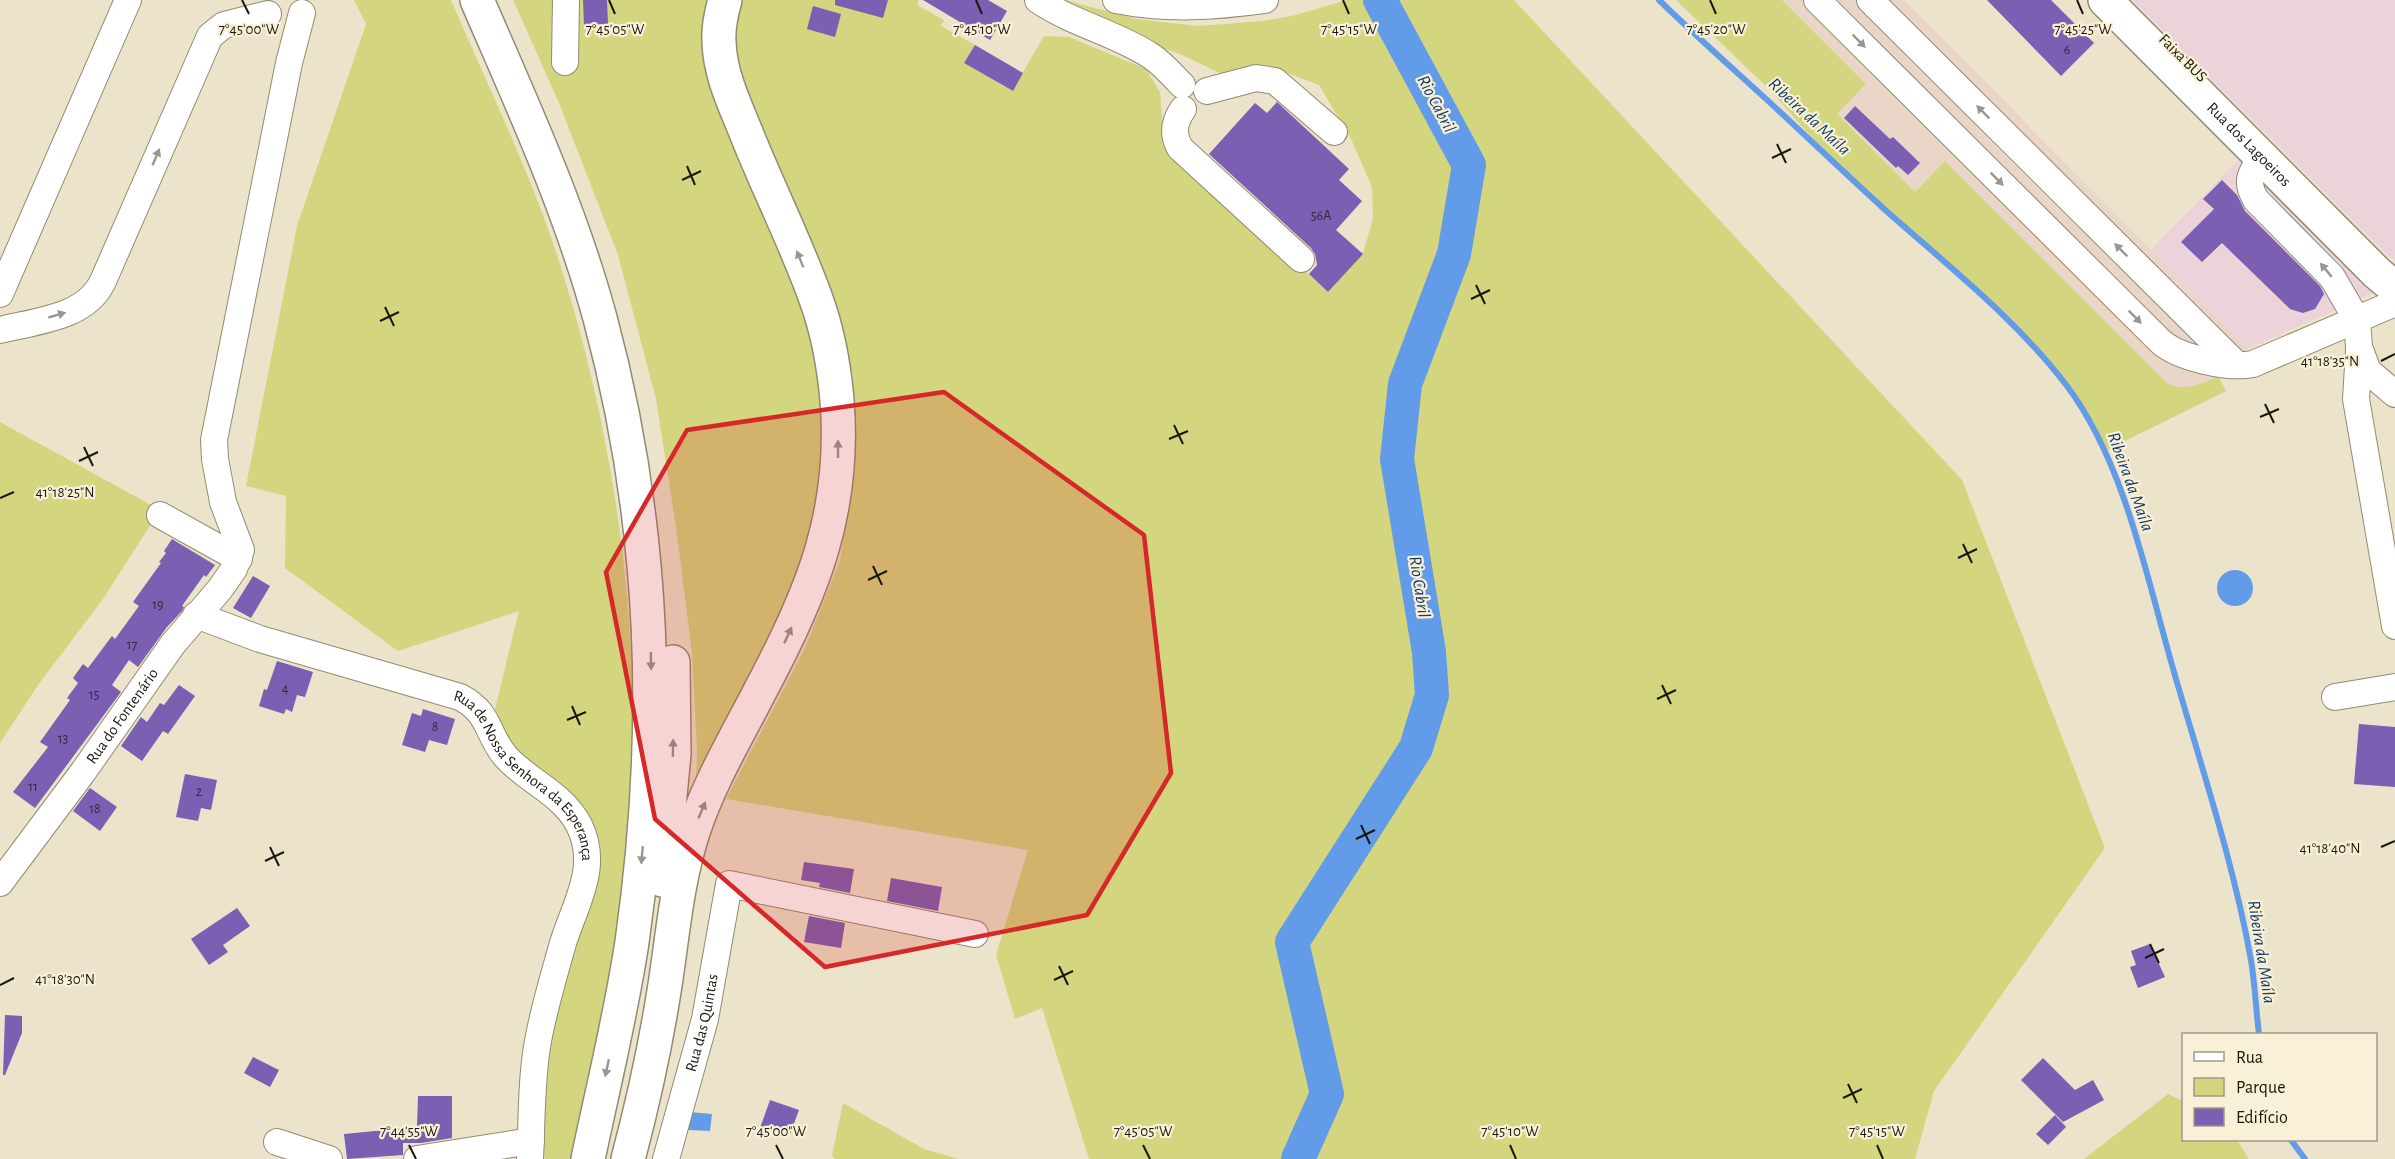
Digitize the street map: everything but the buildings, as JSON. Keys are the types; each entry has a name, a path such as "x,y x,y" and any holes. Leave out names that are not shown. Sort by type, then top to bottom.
{"main road":[{"path":"477,0 550,170 599,316 629,449 648,591 651,696 648,777 639,888 623,993 588,1159"},
{"path":"497,0 569,166 610,285 627,345 646,437 665,568 671,630 674,708 668,836 660,897 613,1159"},
{"path":"628,1159 665,989 679,886 694,827 736,737 785,643 816,570 834,506 838,474 837,402 833,364 826,331 803,267 727,86 719,44 719,24 725,0"},
{"name":"Rua dos Lagoeiros","path":"2105,0 2377,273 2395,288"}],"street":[{"path":"0,294 128,0"},
{"path":"242,0 292,22 303,7"},
{"path":"565,62 566,0"},
{"path":"1038,0 1064,16 1142,50 1164,67 1192,112 1200,110 1208,100 1207,91 1256,78 1275,81 1334,132"},
{"path":"1116,0 1168,7 1198,8 1265,0"},
{"path":"1817,0 2169,348 2185,356 2237,365 2253,364 2395,303"},
{"path":"1870,0 2237,365"},
{"name":"Faixa BUS","path":"2125,0 2395,268"},
{"path":"240,554 223,502 214,440 289,63 303,7"},
{"path":"271,12 288,47 289,63"},
{"path":"0,330 71,311 85,304 96,294 210,36 224,25 271,12"},
{"path":"1183,97 1175,129 1180,148 1301,259"},
{"path":"2262,157 2251,171 2248,182 2256,200 2324,268 2338,286 2357,320 2359,347 2356,399 2395,626"},
{"path":"2160,341 2160,330 2165,321 2177,315 2193,322 2201,335 2199,345 2192,353 2185,356"},
{"path":"2359,347 2368,371 2395,394"},
{"path":"160,515 240,554"},
{"name":"Rua do Fontenário","path":"0,882 196,615 220,589 240,554"},
{"name":"Rua de Nossa Senhora da Esperança","path":"196,615 260,639 470,702 485,718 505,756 558,799 578,824 587,855 585,880 578,907 564,940 538,1041 530,1150"},
{"path":"2335,698 2395,687"},
{"name":"Rua das Quintas","path":"666,1159 705,1019 729,884 975,934"},
{"path":"278,1142 329,1159"},
{"path":"417,1159 530,1150"}],"highlighted area":[{"path":"944,392 1144,535 1171,773 1087,915 825,967 655,819 606,572 687,430"}],"shaded area":[{"path":"1782,0 1905,0 2248,349 2214,364 2219,377 2185,388 2175,387 2166,382 1945,162 1915,192 1836,114 1866,84"},
{"path":"2132,0 2395,0 2395,261 2387,254"},
{"path":"2241,157 2373,293 2248,349 2151,250"}],"green space":[{"path":"354,0 451,0 546,222 578,326 611,472 622,547 629,622 633,697 632,772 624,885 605,1003 574,1159 545,1159 543,1077 563,977 591,904 598,869 525,768 493,717 519,611 398,651 285,568 286,496 246,486 297,226 366,24"},
{"path":"513,0 715,0 804,307 817,369 824,446 819,513 792,602 696,789 697,752 692,653 676,527 656,399 618,255 559,103"},
{"path":"740,0 919,0 917,5 944,20 941,26 975,45 964,63 1012,91 1044,36 1069,37 1146,69 1160,92 1164,142 1328,292 1363,253 1373,219 1372,187 1351,139 1319,85 1277,69 1226,76 1182,55 1105,27 1052,0 1065,0 1136,19 1199,26 1292,16 1347,0 1514,0 1962,480 2105,848 1934,1091 1915,1159 1089,1159 1042,1008 1015,1019 996,955 1028,850 726,799 805,648 840,560 851,481 853,377 841,328 749,110 732,46"},
{"path":"1676,0 1782,0 1866,84 1837,114 1915,192 1945,161 2166,382 2186,387 2219,377 2226,391 2105,451 2087,416 2066,385 2014,325 1833,162 1770,90"},
{"path":"0,422 160,510 103,599 38,685 0,743"},
{"path":"2168,1094 2182,1101 2182,1141 2238,1141 2249,1159 2084,1159"},
{"path":"843,1103 924,1149 959,1159 835,1159 832,1155"}],"water":[{"path":"2235,570 2248,575 2253,588 2248,601 2235,606 2222,601 2217,588 2222,575"},
{"path":"689,1112 712,1114 710,1131 688,1130"}],"waterway":[{"name":"Rio Cabril","path":"1298,1159 1327,1094 1292,942 1416,748 1432,695 1429,652 1397,459 1405,384 1454,254 1469,165 1380,0"},
{"name":"Ribeira da Maíla","path":"1659,0 1883,208 2003,315 2047,361 2087,416 2104,449 2131,520 2215,812 2244,923 2254,979 2259,1033"},
{"name":"Ribeira da Maíla","path":"2292,1141 2305,1159"}]}
